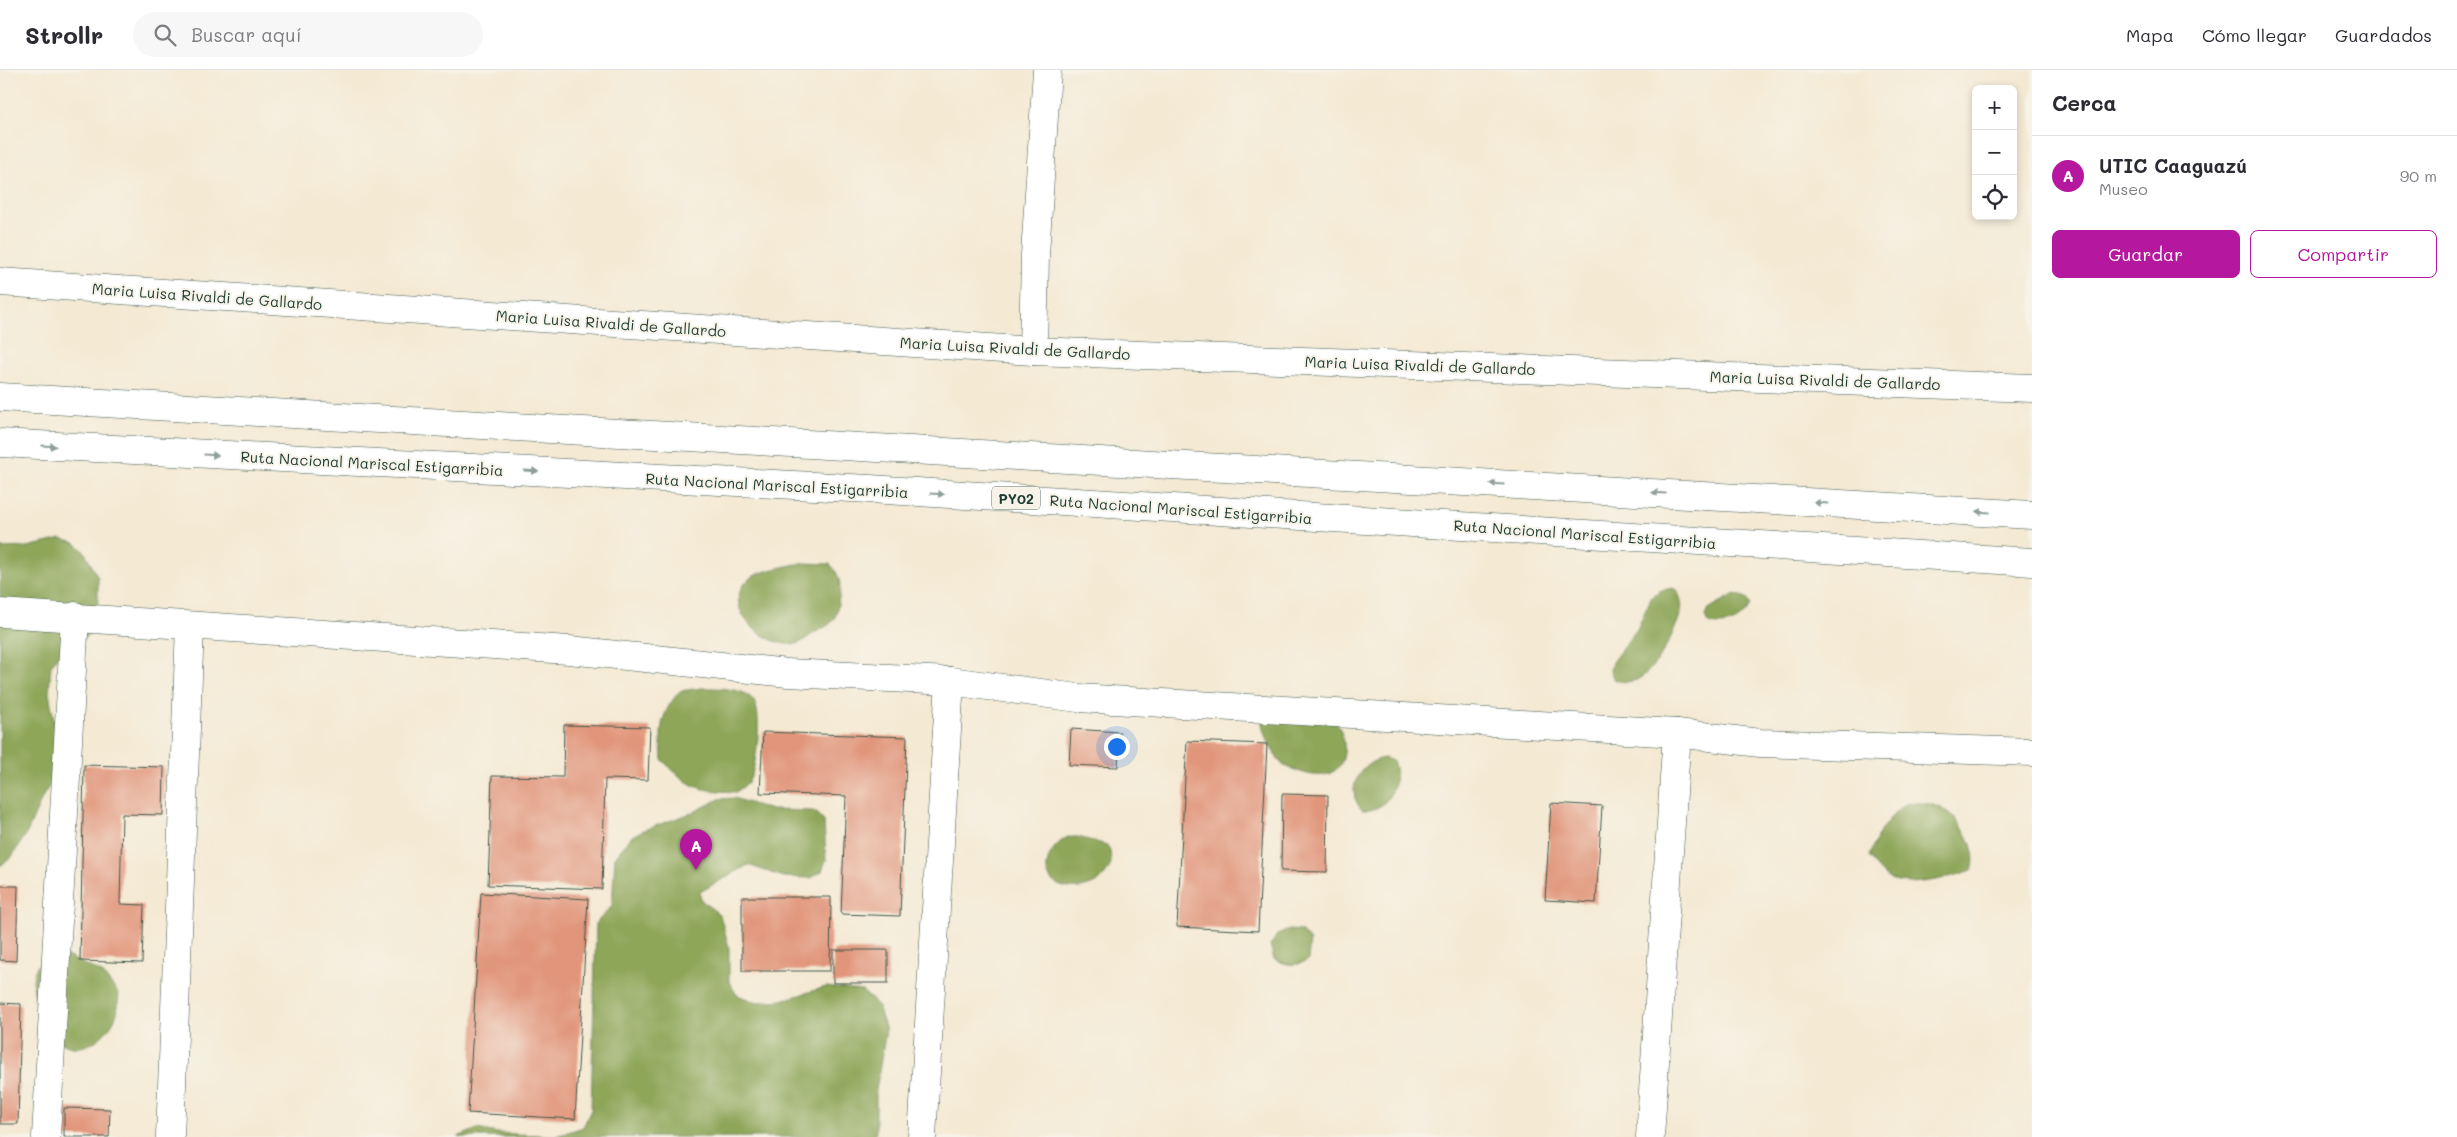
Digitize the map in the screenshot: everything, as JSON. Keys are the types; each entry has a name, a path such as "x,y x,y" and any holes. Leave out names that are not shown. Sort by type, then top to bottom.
{"main road":[{"path":"1034,351 1035,256 1048,70"},
{"name":"Maria Luisa Rivaldi de Gallardo","path":"0,282 1034,351 2032,388"},
{"path":"0,397 2032,515"},
{"name":"Ruta Nacional Mariscal Estigarribia","path":"0,444 860,489 2032,562"},
{"path":"0,613 75,616 190,626 569,650 788,673 950,681 1078,698 1676,733 1760,743 2032,752"},
{"path":"46,1137 75,616"},
{"path":"170,1137 190,626"},
{"path":"922,1137 950,681"},
{"path":"1650,1137 1676,733"}],"green space":[{"path":"61,539 75,543 85,552 98,578 98,617 88,635 68,654 59,656 51,665 49,693 59,747 57,774 43,796 27,833 11,858 0,866 0,548 27,547"},
{"path":"803,563 830,564 834,569 840,585 836,614 835,618 828,625 804,640 795,644 783,644 759,633 749,624 742,613 739,602 741,590 749,579 759,573"},
{"path":"1672,588 1677,590 1682,609 1675,628 1659,657 1653,666 1637,680 1628,682 1614,680 1610,670 1612,662 1637,629 1651,598 1659,591"},
{"path":"1735,594 1747,598 1750,604 1743,615 1726,624 1719,625 1707,622 1705,616 1708,609"},
{"path":"701,688 736,690 753,700 756,706 758,738 753,772 748,783 736,792 702,789 695,786 680,777 662,760 661,731 668,708 680,691"},
{"path":"1262,717 1334,718 1341,731 1344,743 1344,754 1341,764 1335,771 1325,775 1313,775 1285,766 1279,760 1266,738 1262,726"},
{"path":"1384,758 1393,761 1395,769 1394,786 1385,802 1379,807 1371,810 1362,810 1354,794 1357,778 1367,765"},
{"path":"734,798 771,810 814,811 824,821 826,860 822,871 811,878 783,877 748,865 700,892 701,900 720,915 729,947 729,982 737,995 756,1002 782,1000 826,987 862,991 877,1004 886,1030 876,1090 876,1137 458,1137 477,1129 498,1133 556,1136 583,1127 591,1110 596,923 612,906 615,857 632,836 644,830 694,812 719,799"},
{"path":"1907,803 1933,805 1948,812 1955,819 1967,834 1971,844 1974,862 1972,870 1955,876 1922,882 1902,883 1886,877 1879,870 1869,856 1872,847 1888,820"},
{"path":"1068,837 1078,837 1107,845 1110,851 1111,864 1100,880 1081,888 1060,886 1053,881 1048,874 1047,865 1051,853 1058,844"},
{"path":"1289,930 1301,931 1310,941 1308,960 1299,964 1291,964 1274,959 1270,946 1277,935"},
{"path":"65,955 102,973 119,994 117,1013 109,1028 96,1040 80,1047 64,1044 56,1037 41,1014 33,986 34,973 40,963 50,956"}],"building":[{"path":"564,725 650,727 648,780 605,779 602,889 488,885 492,776 563,777"},
{"path":"1071,729 1120,732 1118,767 1069,765"},
{"path":"763,732 907,737 900,916 841,914 846,796 760,793"},
{"path":"1187,741 1267,744 1258,931 1177,927"},
{"path":"84,765 164,767 163,815 122,814 120,904 144,905 142,963 80,961"},
{"path":"1282,794 1328,795 1327,872 1281,871"},
{"path":"1551,803 1602,806 1596,903 1545,900"},
{"path":"0,886 18,886 16,961 0,960"},
{"path":"481,893 588,899 575,1119 468,1113"},
{"path":"742,897 831,897 830,971 742,971"},
{"path":"833,950 888,950 888,983 833,983"},
{"path":"0,1003 21,1004 18,1124 0,1124"},
{"path":"64,1108 110,1109 109,1137 64,1137"}],"place":[{"name":"UTIC Caaguazú","path":"696,870"}]}
